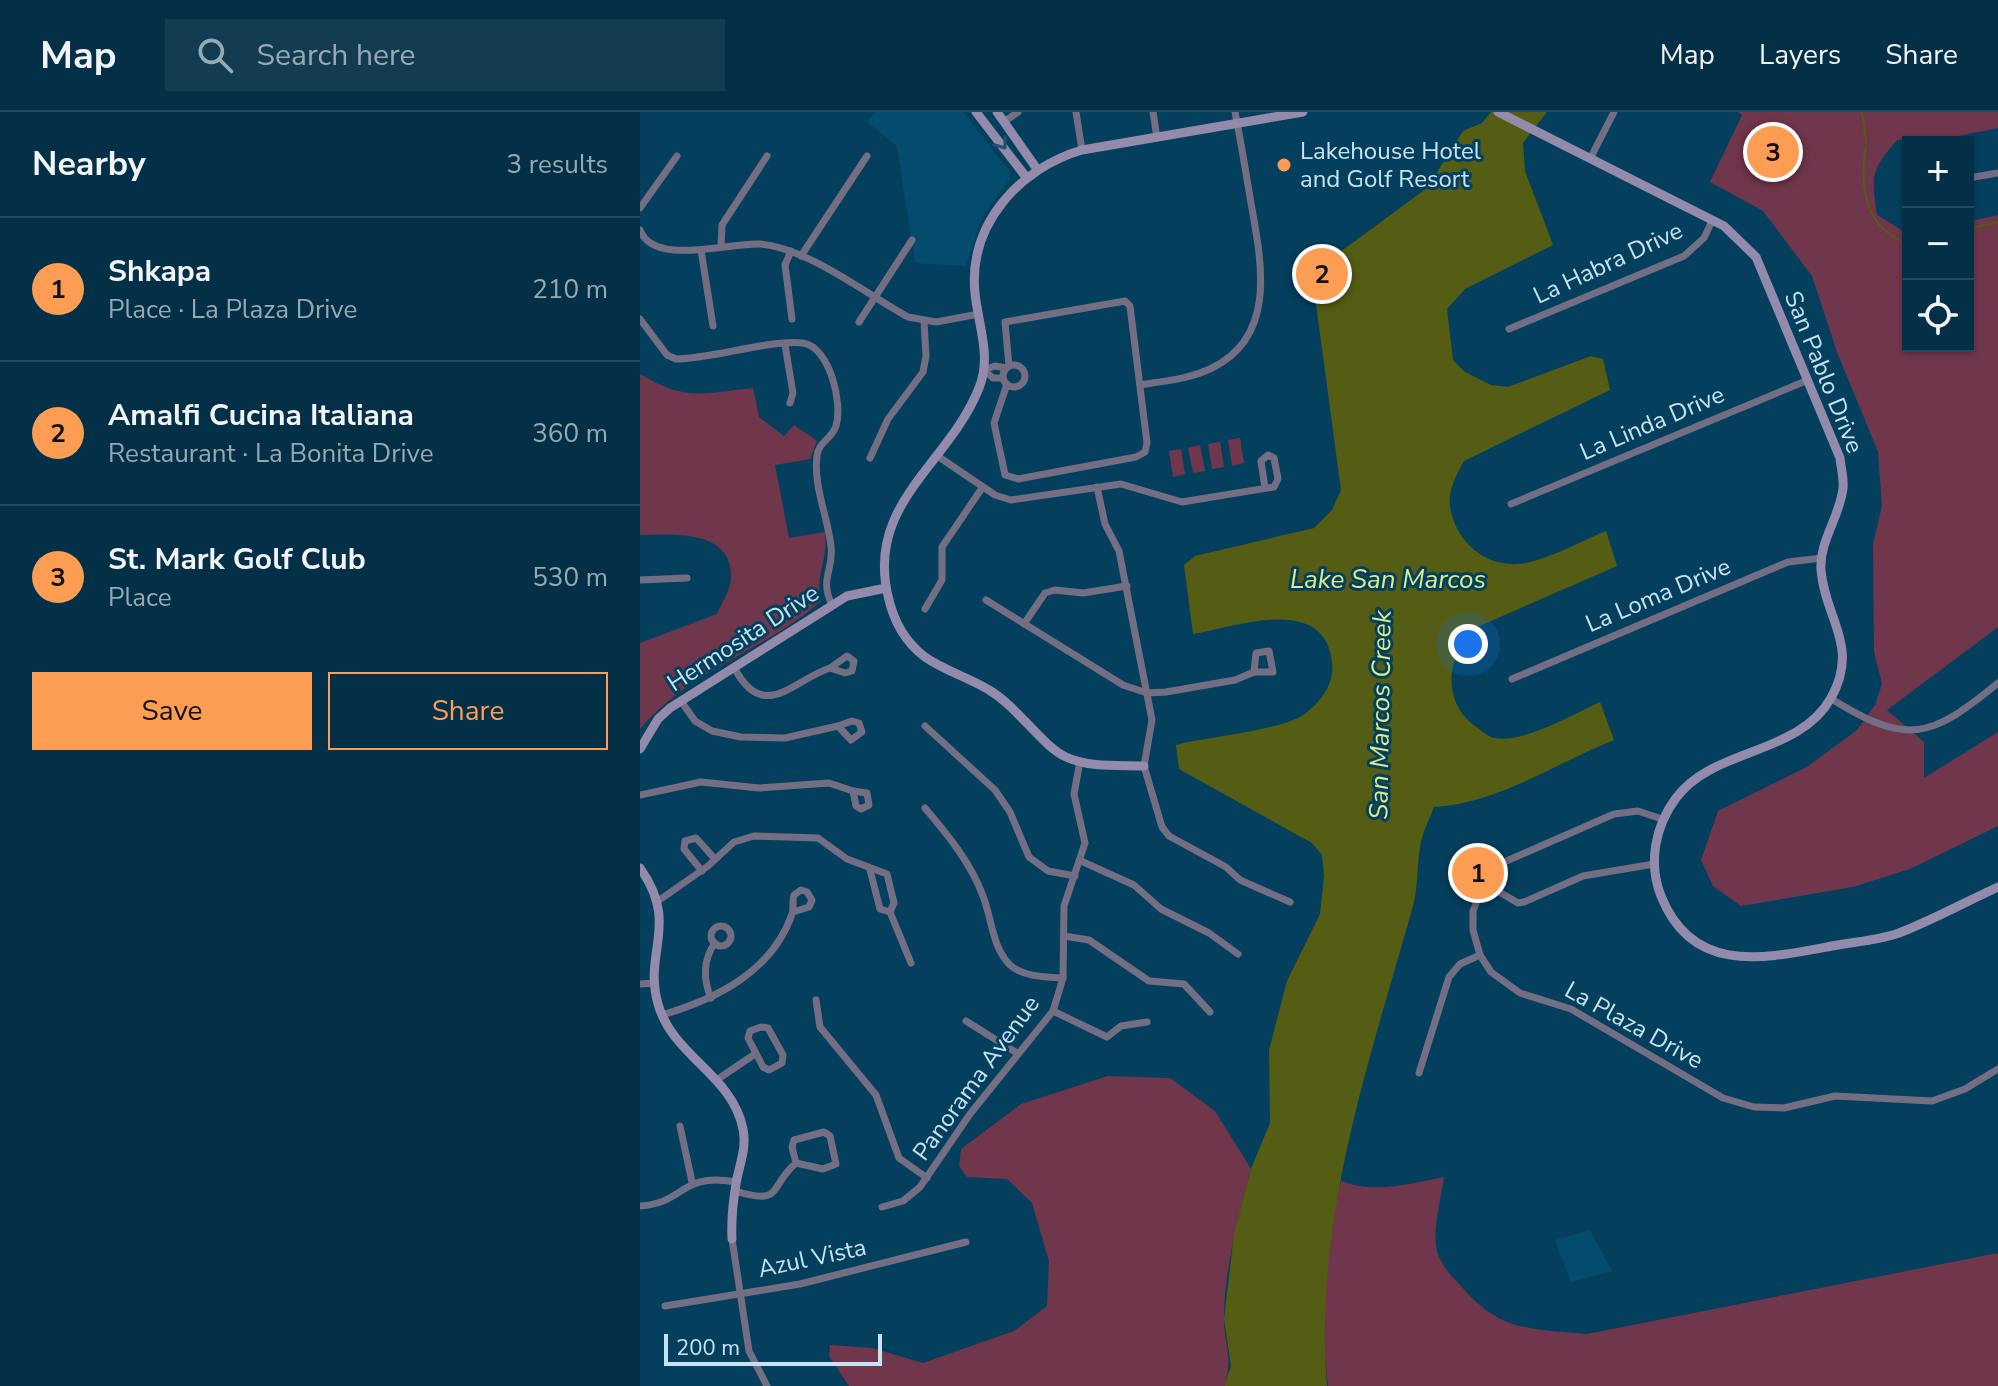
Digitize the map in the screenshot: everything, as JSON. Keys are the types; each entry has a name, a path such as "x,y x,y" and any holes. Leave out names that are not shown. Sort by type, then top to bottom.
{"street":[{"path":"976,112 1026,177"},
{"path":"997,112 1037,169"},
{"path":"1005,121 1018,112"},
{"path":"1076,112 1082,150"},
{"path":"1153,112 1157,138"},
{"path":"1140,385 1214,367 1234,352 1254,322 1261,300 1263,272 1235,112"},
{"path":"1144,766 1080,761 1053,748 1027,719 991,690 953,674 922,655 898,627 886,588 883,557 890,523 967,412 984,370 975,277 983,238 999,207 1026,177 1037,169 1082,150 1303,112"},
{"name":"San Pablo Drive","path":"1498,112 1591,157 1737,235 1756,257 1840,458 1843,488 1822,558 1826,592 1841,630 1843,658 1830,698 1816,718 1797,732 1695,779 1677,797 1662,819 1653,853 1654,864 1659,892 1680,927 1710,949 1735,957 1761,959 1896,934 1998,887"},
{"path":"1591,157 1614,112"},
{"path":"640,208 677,156"},
{"path":"721,247 722,225 767,156"},
{"path":"801,256 867,156"},
{"path":"1974,177 1998,173"},
{"name":"La Habra Drive","path":"1509,329 1684,256 1704,238 1712,221"},
{"path":"640,230 650,243 665,248 701,250 759,244 791,251 872,297 924,322 979,314"},
{"path":"859,322 872,297 912,240"},
{"path":"701,250 713,326"},
{"path":"791,251 785,265 792,319"},
{"path":"1125,301 1130,306 1140,385 1147,443 1145,452 1136,457 1018,479 1005,475 1001,469 994,423 1008,367 1005,322 1125,301"},
{"path":"640,319 667,355 676,359 785,345 809,345 823,353 828,362 837,421 832,433 819,446 816,460 831,546 824,584 832,605"},
{"path":"870,458 888,419 923,372 926,356 924,322"},
{"path":"785,345 793,393 790,403"},
{"path":"995,366 1020,367 1025,376 1020,385 993,378 984,370 995,366"},
{"name":"La Linda Drive","path":"1511,504 1808,380"},
{"path":"936,455 995,495 1020,500 1097,487 1138,486 1165,499 1182,502 1265,488"},
{"path":"1097,487 1100,509 1119,551 1127,586 1152,732 1144,766 1162,827 1169,836 1226,867 1240,880 1290,902"},
{"path":"925,609 942,580 942,547 982,488"},
{"name":"La Loma Drive","path":"1512,679 1788,562 1822,558"},
{"path":"640,580 687,578"},
{"path":"1024,624 1045,593 1055,590 1083,593 1127,586"},
{"name":"Hermosita Drive","path":"640,749 658,719 681,701 832,605 860,591 886,588"},
{"path":"986,600 1123,685 1147,693 1235,680 1254,672"},
{"path":"735,669 753,692 771,696 790,691 830,668"},
{"path":"1830,698 1864,719 1891,729 1922,730 1957,717 1998,683"},
{"path":"681,701 695,721 712,731 741,737 785,738 838,726"},
{"path":"925,726 995,790 1010,812 1029,857 1048,871 1075,876"},
{"name":"Panorama Avenue","path":"882,1207 903,1201 927,1178 1017,1053 1053,1011 1063,978 1064,906 1081,861 1084,831 1074,794 1080,761"},
{"path":"640,795 701,782 759,788 829,783 853,791"},
{"path":"925,808 953,842 983,895 998,948 1009,964 1018,971 1063,978"},
{"path":"1419,1073 1449,977 1460,964 1480,955 1473,930 1473,911 1484,883 1512,857 1614,814 1638,811 1662,819"},
{"path":"658,901 702,871 734,842 745,838 811,837 888,877 894,903 890,912 911,963"},
{"path":"702,871 684,849 688,838 696,838 715,859"},
{"path":"1081,861 1134,885 1161,909 1209,933 1238,954"},
{"path":"1484,883 1518,903 1607,869 1654,864"},
{"path":"640,868 658,901 661,933 655,983 662,1015 678,1042 718,1079 735,1105 743,1131 744,1156 736,1186 732,1239 749,1351 766,1383 754,1386"},
{"path":"870,870 880,909 890,912"},
{"path":"662,1015 711,998 738,983 760,965 793,912"},
{"path":"1064,936 1089,940 1149,981 1184,984 1210,1012"},
{"path":"711,998 706,989 706,962 715,943"},
{"name":"La Plaza Drive","path":"1480,955 1499,980 1520,993 1571,1009 1723,1098 1754,1107 1784,1108 1835,1096 1932,1101 1965,1089 1998,1069"},
{"path":"640,984 655,983"},
{"path":"816,1000 820,1027 876,1095 899,1158 927,1178"},
{"path":"1053,1011 1107,1037 1121,1026 1147,1022"},
{"path":"966,1021 1017,1053"},
{"path":"768,1028 783,1055 782,1063 769,1070 763,1067 755,1054 748,1038 750,1031 768,1028"},
{"path":"718,1079 755,1054"},
{"path":"680,1126 692,1182"},
{"path":"640,1206 664,1201 692,1182 714,1178 760,1197 775,1192 796,1163 792,1147 794,1140 824,1132 830,1136 836,1164 823,1169 796,1163"},
{"name":"Azul Vista","path":"665,1306 800,1284 966,1242"}],"shaded area":[{"path":"875,112 963,112 1010,172 1010,179 982,216 966,266 915,263 897,146 867,122"},
{"path":"1738,112 1998,112 1998,128 1958,136 1902,136 1902,140 1897,140 1882,159 1875,174 1874,191 1877,215 1902,230 1902,352 1974,352 1974,221 1998,215 1998,627 1887,710 1924,742 1924,778 1998,732 1998,826 1910,869 1853,887 1741,906 1713,886 1701,860 1718,811 1807,767 1857,730 1875,705 1882,684 1874,652 1873,544 1882,506 1878,452 1837,352 1812,276 1763,211 1710,182 1742,115"},
{"path":"640,374 683,392 708,393 753,388 759,417 784,436 794,425 817,441 810,459 775,465 789,538 825,532 825,552 820,583 821,601 776,634 681,691 640,729 640,643 717,614 731,578 729,562 722,550 712,543 684,535 640,535"},
{"path":"1240,438 1244,463 1232,466 1228,440"},
{"path":"1220,442 1224,467 1212,469 1208,444"},
{"path":"1200,445 1205,471 1193,473 1188,448"},
{"path":"1181,449 1185,474 1173,477 1169,451"},
{"path":"1108,1076 1170,1078 1215,1111 1251,1169 1227,1280 1224,1328 1228,1368 1224,1386 849,1386 829,1356 830,1345 872,1348 923,1363 1014,1331 1047,1306 1049,1261 1032,1203 1007,1179 967,1177 959,1166 961,1149 1021,1104"},
{"path":"1444,1177 1436,1233 1437,1251 1444,1266 1489,1312 1532,1329 1587,1334 1998,1253 1998,1386 1328,1386 1322,1328 1331,1220 1341,1181 1379,1187"},
{"path":"1590,1230 1612,1271 1571,1282 1555,1240"}],"water":[{"name":"Lake San Marcos","path":"1491,112 1547,112 1523,143 1525,171 1553,245 1465,289 1447,309 1453,360 1465,372 1491,385 1508,387 1591,356 1603,359 1610,390 1464,461 1450,495 1453,520 1476,552 1512,564 1546,557 1606,531 1617,566 1477,627 1459,650 1452,678 1453,692 1457,706 1466,718 1486,734 1506,739 1533,732 1600,702 1614,740 1504,790 1458,804 1434,807 1421,842 1414,902 1363,1081 1337,1202 1328,1263 1325,1324 1327,1386 1224,1386 1231,1366 1224,1319 1234,1234 1251,1169 1270,1123 1269,1050 1287,981 1320,914 1324,876 1322,855 1312,843 1179,769 1176,745 1296,719 1322,697 1331,677 1332,662 1326,641 1314,628 1297,621 1254,621 1193,634 1184,565 1195,556 1314,528 1332,510 1341,490 1316,304 1332,258 1427,188 1463,131 1482,123"}],"waterway":[{"path":"1862,112 1866,141"},
{"path":"1866,146 1864,176 1868,204 1882,228 1902,240"},
{"path":"1974,228 1998,222"}],"place":[{"name":"St. Mark Golf Club","path":"1773,152"},
{"name":"Lakehouse Hotel and Golf Resort","path":"1284,165"},
{"name":"Amalfi Cucina Italiana","path":"1322,274"},
{"name":"Shkapa","path":"1478,873"}],"water label":[{"name":"San Marcos Creek","path":"1380,715"}]}
